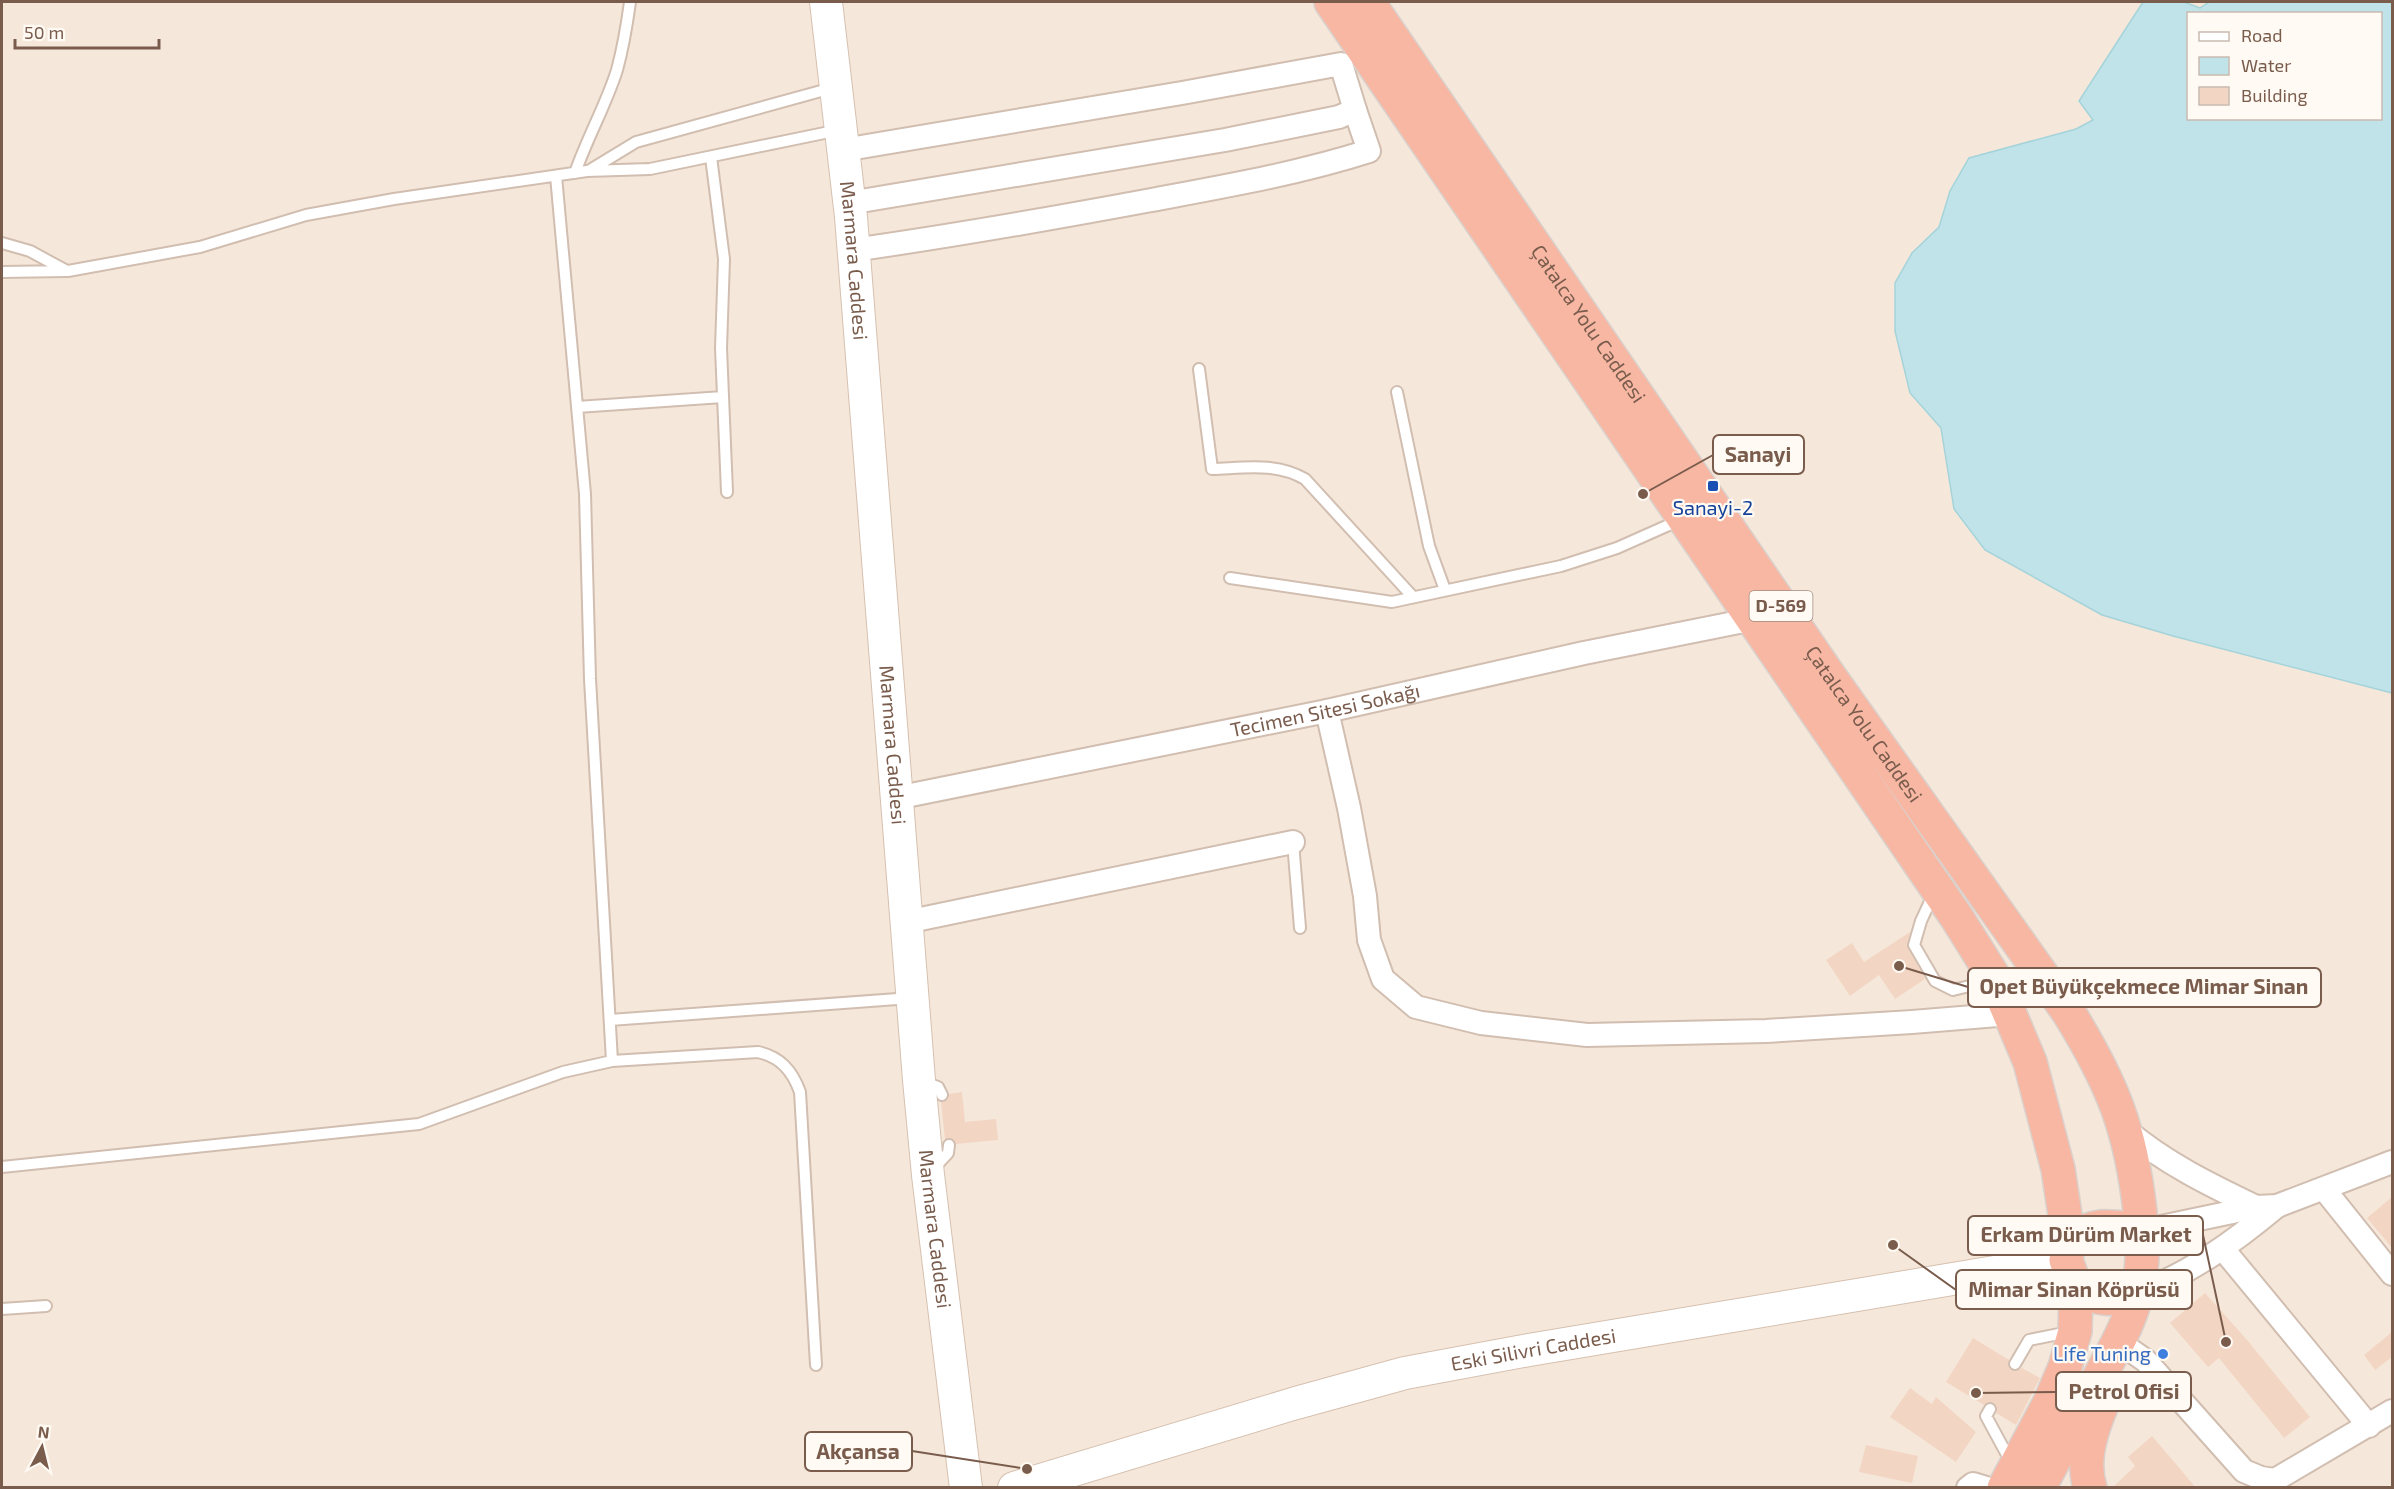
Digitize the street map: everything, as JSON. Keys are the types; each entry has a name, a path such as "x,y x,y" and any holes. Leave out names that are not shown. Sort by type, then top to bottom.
{"highway":[{"name":"Çatalca Yolu Caddesi","path":"1331,2 1754,619 1936,887 1995,979 2030,1062 2048,1122 2058,1169 2070,1263"},
{"name":"Çatalca Yolu Caddesi","path":"1368,2 1830,677 2069,1013 2097,1059 2116,1100 2126,1130 2136,1178 2142,1231"},
{"path":"2138,1293 2115,1299 2100,1299 2070,1263 2092,1227 2106,1226 2142,1231"},
{"name":"D-569","path":"2019,1481 2119,1342 2138,1293 2142,1231"},
{"name":"D-569","path":"2019,1481 2065,1367 2075,1331 2070,1263"},
{"path":"2090,1488 2087,1452 2094,1423 2112,1381 2119,1342"}],"main road":[{"name":"Marmara Caddesi","path":"826,2 849,203 912,998 930,1088 928,1174 966,1488"},
{"name":"Eski Silivri Caddesi","path":"1014,1488 1285,1406 1405,1373 1528,1350 2070,1263"}],"street":[{"path":"842,140 1170,95 1341,64 1369,151 1334,163 1220,187 971,233 853,250"},
{"path":"849,203 1225,141 1339,117 1355,110"},
{"name":"Tecimen Sitesi Sokağı","path":"896,798 1327,711 1584,653 1754,619"},
{"path":"1327,711 1349,807 1365,896 1368,940 1383,979 1416,1007 1481,1023 1587,1035 1766,1031 2010,1014"},
{"path":"906,922 1293,842"},
{"path":"2126,1130 2158,1155 2201,1180 2267,1206"},
{"path":"2142,1231 2267,1206 2324,1189 2392,1162"},
{"path":"2324,1189 2392,1274"},
{"path":"2138,1293 2162,1284 2223,1249 2267,1206"},
{"path":"2223,1249 2369,1426"},
{"path":"2119,1342 2146,1361 2244,1471 2261,1478 2275,1480 2392,1411"},
{"path":"1968,1488 1973,1484 1986,1488"}],"lane":[{"path":"575,173 617,69 630,2"},
{"path":"587,171 636,142 836,87"},
{"path":"2,272 68,271 200,247 306,215 394,199 587,171 650,169 711,157 842,140"},
{"path":"711,157 724,259 721,348 727,492"},
{"path":"556,176 585,494 590,679 612,1061"},
{"path":"2,243 30,251 68,271"},
{"path":"1198,369 1212,469 1276,468 1287,470 1305,479 1413,597"},
{"path":"1397,392 1429,546 1445,590"},
{"path":"577,407 723,397"},
{"path":"1230,578 1392,602 1561,566 1617,548 1684,518"},
{"path":"1293,842 1300,928"},
{"path":"1936,887 1921,921 1914,945 1935,981 1953,990 1995,979"},
{"path":"609,1020 912,998"},
{"path":"2,1167 419,1124 563,1072 612,1061 748,1051 767,1054 791,1072 800,1092 816,1365"},
{"path":"928,1174 948,1153 949,1145"},
{"path":"2,1309 46,1306"},
{"path":"2015,1364 2029,1340 2075,1331"},
{"path":"1990,1409 1986,1416 2019,1481"}],"shaded area":[{"path":"2,2 2392,2 2392,1487 2,1487"}],"water":[{"path":"2143,2 2184,2 2200,8 2209,2 2392,2 2392,693 2173,636 2102,615 1985,550 1954,509 1941,428 1910,393 1895,331 1895,283 1912,253 1939,227 1950,191 1969,158 2076,129 2093,120 2079,101"}],"building":[{"path":"1910,932 1907,946 1925,979 1895,999 1879,975 1850,996 1826,960 1852,943 1864,962"},
{"path":"962,1092 965,1122 996,1119 998,1140 956,1144 953,1139 945,1139 941,1102 948,1100 949,1094"},
{"path":"2392,1197 2392,1248 2367,1218"},
{"path":"2205,1293 2310,1417 2284,1438 2219,1358 2208,1367 2170,1323"},
{"path":"2392,1332 2392,1357 2375,1370 2364,1355"},
{"path":"1973,1338 2009,1360 2008,1365 2011,1370 2016,1371 2022,1368 2040,1378 2016,1425 1996,1413 1997,1408 1994,1403 1989,1402 1984,1405 1946,1382"},
{"path":"1910,1388 1932,1404 1936,1397 1976,1432 1956,1462 1890,1417"},
{"path":"2152,1436 2196,1488 2112,1488 2135,1466 2128,1457"},
{"path":"1866,1445 1918,1456 1912,1483 1859,1472"}],"place":[{"name":"Sanayi-2","path":"1713,486"},
{"name":"Sanayi","path":"1643,494"},
{"name":"Opet Büyükçekmece Mimar Sinan","path":"1899,966"},
{"name":"Mimar Sinan Köprüsü","path":"1893,1245"},
{"name":"Erkam Dürüm Market","path":"2226,1342"},
{"name":"Life Tuning","path":"2163,1354"},
{"name":"Petrol Ofisi","path":"1976,1393"},
{"name":"Akçansa","path":"1027,1469"}]}
